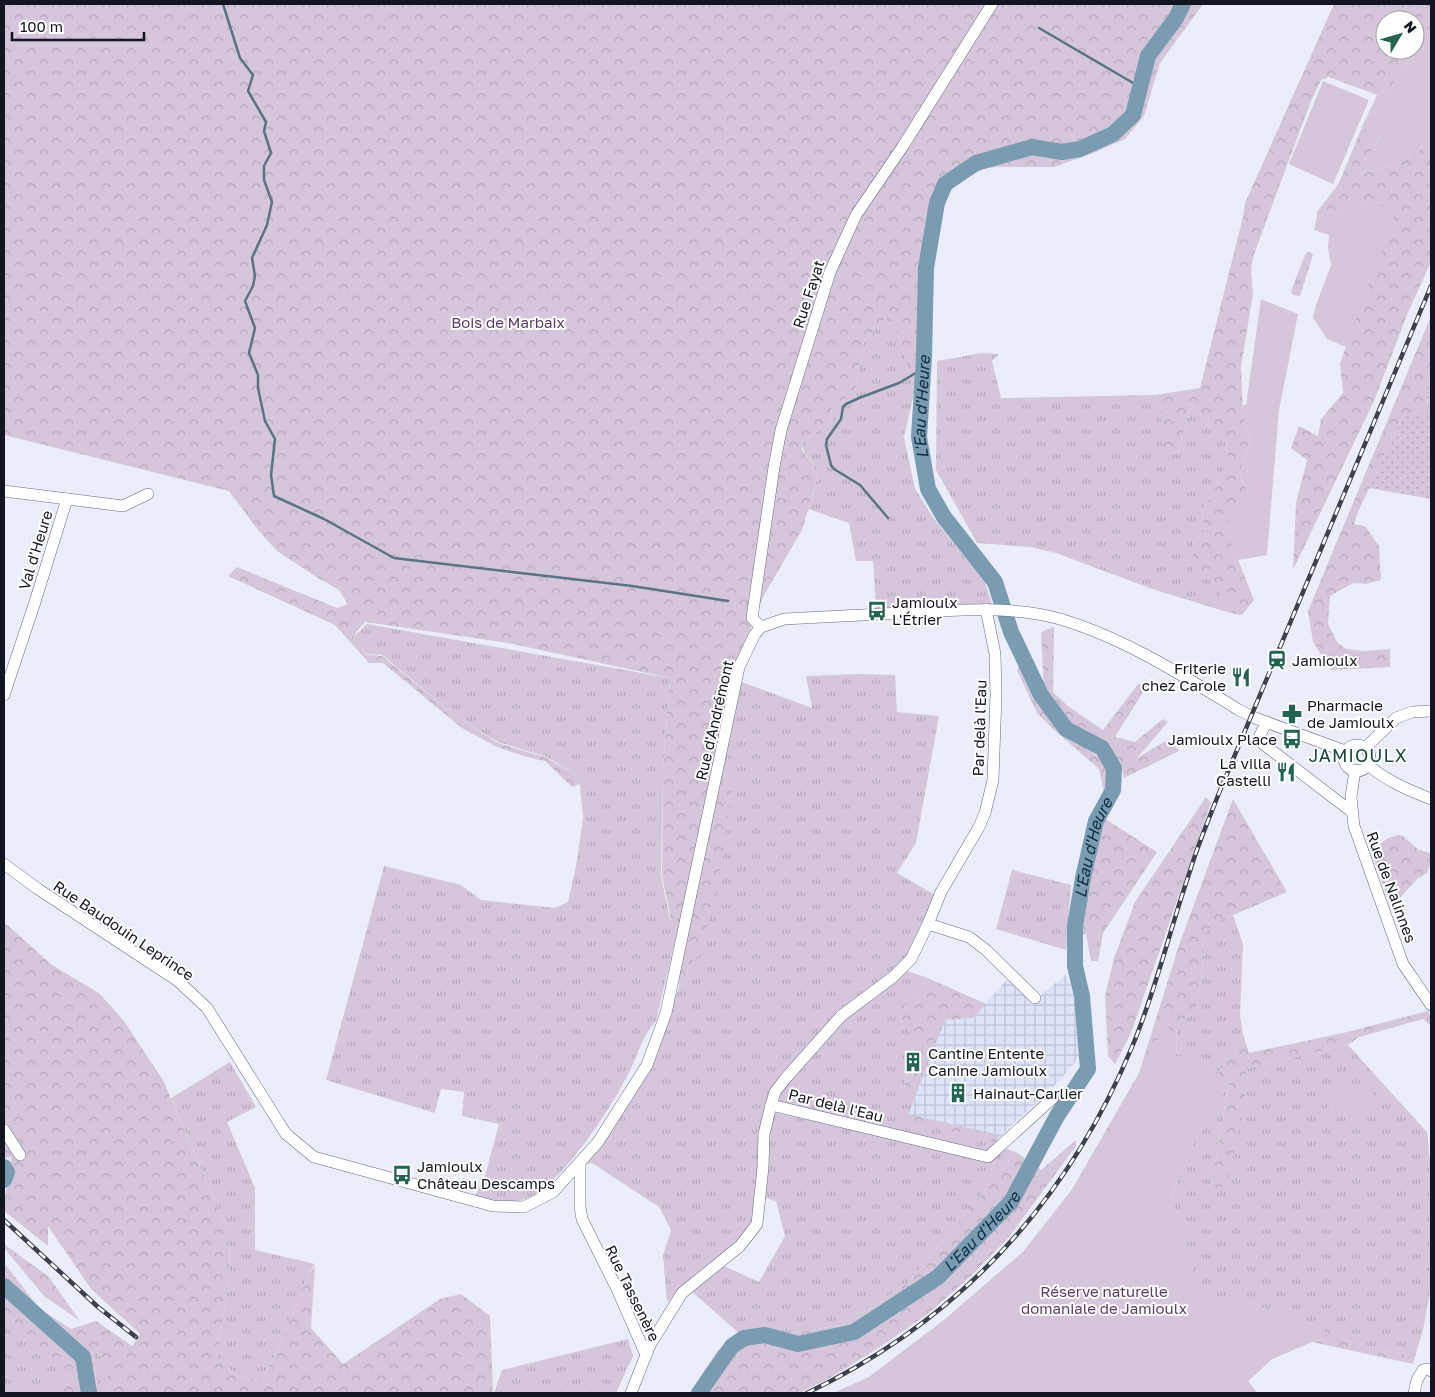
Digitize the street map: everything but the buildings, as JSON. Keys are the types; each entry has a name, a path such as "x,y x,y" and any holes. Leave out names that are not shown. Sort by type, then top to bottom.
{"street":[{"name":"Rue Fayat","path":"761,627 752,618 781,430 830,272 856,214 903,146 992,4"},
{"name":"Val d'Heure","path":"4,491 123,506 148,494"},
{"name":"Val d'Heure","path":"4,695 67,499"},
{"path":"761,627 784,619 989,609 1025,612 1059,618 1126,645 1252,716 1345,752"},
{"name":"Par delà l'Eau","path":"989,609 995,654 996,713 993,780 985,813 941,892 928,924 910,959 893,977 841,1016 785,1079 775,1092 771,1105 988,1157 1053,1098"},
{"name":"Rue d'Andrémont","path":"580,1162 598,1142 647,1065 666,1013 739,667 755,634 761,627"},
{"path":"1365,748 1396,718 1412,712 1431,711"},
{"path":"1267,722 1260,735 1262,742 1352,812"},
{"path":"1357,744 1365,748 1368,750 1370,757 1368,765 1362,770 1349,768 1345,763 1345,752 1350,746 1357,744"},
{"path":"1368,765 1381,776 1431,799"},
{"name":"Rue de Nalinnes","path":"1355,770 1351,796 1354,826 1404,964 1431,1005"},
{"name":"Rue Baudouin Leprince","path":"4,864 38,889 178,981 207,1008 286,1134 314,1157 493,1206 524,1207 553,1192 580,1162"},
{"path":"928,924 969,937 986,950 1035,998"},
{"name":"Rue Tassenère","path":"646,1355 650,1345 682,1293 740,1246 757,1224 764,1134 771,1105"},
{"path":"4,1130 20,1155"},
{"name":"Rue Tassenère","path":"580,1162 580,1207 582,1219 617,1289 646,1355"},
{"path":"631,1393 646,1355"},
{"path":"1414,1393 1423,1370 1431,1371"}],"shaded area":[{"path":"1065,975 1070,982 1078,1006 1082,1034 1082,1051 1074,1064 1049,1092 997,1140 908,1117 945,1020 973,1018 1008,978 1034,1001"}],"green space":[{"name":"Bois de Marbaix","path":"4,4 1203,4 1160,63 1144,116 1125,139 1054,167 996,167 984,169 965,178 950,191 927,222 919,297 929,404 909,374 899,337 889,314 864,341 854,396 831,407 832,422 802,441 802,450 816,467 817,480 802,530 764,595 728,684 715,765 727,779 733,782 717,897 697,955 679,987 687,927 677,917 671,920 662,876 663,768 670,678 508,643 365,622 353,636 367,655 382,656 457,717 498,743 547,758 579,777 579,784 572,787 545,761 497,747 462,728 383,663 369,663 335,625 228,576 237,567 337,608 348,604 339,590 277,551 258,530 229,491 4,435"},
{"path":"1334,4 1431,4 1431,25 1425,34 1425,10 1375,10 1375,60 1409,60 1391,88 1377,95 1329,77 1321,80 1311,101 1254,254 1251,268 1253,294 1241,367 1243,416 1250,439 1240,475 1250,497 1231,542 1254,600 1242,615 1234,614 1222,599 1208,575 1192,570 1193,544 1204,531 1202,510 1220,482 1228,459 1226,441 1210,428 1191,403 1179,450 1166,458 1164,428 1155,395 1200,388 1245,203"},
{"path":"1431,25 1431,142 1397,165 1358,174 1380,137 1362,127 1377,95 1391,88 1409,60 1425,60 1425,34"},
{"path":"1323,81 1369,100 1333,184 1289,164"},
{"path":"1362,127 1380,136 1359,174 1397,165 1431,142 1431,262 1407,315 1374,401 1293,570 1296,503 1307,460 1291,448 1299,426 1318,436 1321,419 1343,393 1340,364 1362,299 1369,202 1317,217 1317,212 1339,183"},
{"path":"1369,202 1396,211 1346,347 1327,339 1313,318 1331,265 1328,248 1329,235 1314,230 1317,217"},
{"path":"1309,251 1313,255 1300,296 1293,295 1291,291 1305,255"},
{"path":"1261,299 1298,314 1279,410 1267,555 1238,560 1225,527 1250,497 1240,475 1250,439 1243,416 1243,405 1246,405"},
{"path":"889,314 899,337 909,374 916,383 904,437 915,489 933,517 985,582 992,604 989,607 876,609 873,561 856,561 849,523 808,509 815,489 817,474 815,465 802,446 802,441 832,422 831,407 854,396 864,341"},
{"path":"1431,316 1431,372 1427,392 1428,414 1402,418 1354,524 1365,526 1379,546 1381,580 1366,584 1353,583 1330,596 1328,624 1337,642 1346,649 1364,651 1390,649 1390,667 1331,670 1313,642 1308,611"},
{"path":"982,353 999,354 992,361 1001,398 1155,395 1164,428 1167,457 1179,450 1191,403 1210,428 1226,441 1228,459 1220,482 1202,510 1204,531 1193,544 1216,589 1234,614 1155,590 1056,553 1030,547 977,543 936,470 937,361"},
{"path":"1431,372 1431,499 1369,488 1402,418 1420,412 1428,414 1427,392"},
{"path":"367,624 670,678 663,767 661,876 670,920 677,917 680,920 656,1021 644,1038 624,1083 589,1138 547,1186 534,1195 520,1200 505,1202 475,1196 485,1176 499,1124 462,1116 464,1092 441,1089 435,1113 326,1080 384,866 461,885 481,900 555,908 568,902 576,866 583,818 579,777 547,757 498,742 457,717 382,655 367,654 353,637"},
{"path":"1054,627 1053,692 1069,707 1103,730 1138,684 1148,684 1115,737 1135,742 1163,719 1168,722 1137,758 1169,739 1179,751 1124,778 1120,761 1112,769 1090,739 1067,723 1044,693 1041,632"},
{"path":"1020,666 1047,713 1093,752 1105,765 1110,791 1104,793 1099,769 1037,713 1017,670"},
{"path":"895,675 897,712 939,716 916,843 897,873 935,895 911,957 842,1012 771,1094 752,1223 739,1242 667,1302 663,1255 671,1230 659,1207 592,1163 586,1165 636,1092 660,1041 679,987 697,955 727,779 720,770 739,681 812,708 806,676"},
{"path":"1206,797 1211,803 1131,1033 1115,1064 1108,1056 1105,996 1114,958 1135,902"},
{"name":"Réserve naturelle domaniale de Jamioulx","path":"1233,799 1287,892 1219,921 1205,933 1201,981 1196,1010 1177,1026 1176,1056 1199,1059 1218,1073 1235,1050 1243,1034 1249,1053 1343,1033 1428,1011 1431,1026 1423,1019 1359,1037 1348,1045 1247,1068 1245,1105 1226,1187 1211,1187 1230,1077 1225,1080 1220,1101 1193,1144 1171,1198 1188,1249 1196,1286 1216,1300 1236,1299 1304,1321 1341,1340 1415,1357 1413,1364 1312,1342 1272,1359 1248,1381 1257,1393 834,1393 869,1377 944,1320 1023,1252 1071,1191 1139,1073 1179,945"},
{"path":"1104,818 1157,852 1103,933 1079,935 1092,852"},
{"path":"1398,835 1403,836 1419,850 1431,853 1431,863 1427,873 1417,879 1391,908 1371,851 1388,838"},
{"path":"1012,870 1071,885 1066,950 996,929"},
{"path":"1233,915 1243,944 1240,1015 1243,1034 1235,1050 1218,1073 1199,1059 1176,1056 1177,1026 1196,1010 1201,981 1205,933 1219,921"},
{"path":"4,922 52,965 99,993 124,1021 163,1080 230,1237 229,1279 217,1358 239,1377 262,1379 279,1347 309,1273 315,1266 311,1328 343,1364 440,1299 461,1294 490,1316 493,1393 110,1393 103,1359 92,1349 98,1393 64,1393 56,1362 20,1329 4,1310 4,1263 40,1309 71,1329 96,1321 132,1346 140,1334 91,1289 48,1226 48,1246 4,1211 11,1157 4,1158"},
{"path":"1103,933 1098,961 1091,961 1086,934"},
{"path":"905,970 928,978 901,1012 902,1024 916,1039 913,1051 918,1053 913,1073 907,1072 904,1088 916,1095 908,1117 997,1140 999,1145 982,1154 778,1102 783,1088 839,1022"},
{"path":"928,978 986,1004 973,1018 945,1020 916,1095 904,1089 907,1072 913,1072 918,1053 913,1051 915,1039 902,1024 901,1012"},
{"name":"Réserve naturelle domaniale de Jamioulx","path":"1167,1021 1176,1056 1199,1059 1225,1080 1220,1101 1193,1144 1171,1198 1188,1249 1196,1286 1216,1300 1236,1299 1304,1321 1341,1340 1312,1342 1272,1359 1248,1381 1257,1393 834,1393 869,1377 944,1320 1023,1252 1071,1191 1100,1150"},
{"path":"1348,1045 1427,1132 1431,1172 1431,1287 1423,1330 1415,1357 1341,1340 1304,1321 1236,1299 1216,1300 1196,1286 1188,1249 1171,1199 1193,1144 1220,1101 1225,1080 1230,1076 1211,1187 1245,1105 1247,1068"},
{"path":"230,1062 256,1107 227,1122 255,1188 255,1250 315,1264 309,1273 279,1347 262,1379 239,1377 217,1358 229,1279 230,1237 171,1098"},
{"path":"1373,1087 1376,1110 1330,1117 1327,1094"},
{"path":"776,1113 988,1159 1007,1149 1016,1152 910,1281 846,1324 774,1336 757,1331 740,1334 691,1291 722,1265 759,1282 785,1236 776,1201 762,1197 772,1115"},
{"path":"903,1113 1000,1135 995,1142 903,1119"},
{"path":"1076,1140 1076,1146 1009,1237 971,1276 929,1313 880,1347 828,1379 799,1393 693,1393 700,1377 717,1351 740,1334 757,1331 774,1336 846,1324 910,1281 1016,1152 1041,1170"},
{"path":"4,1244 49,1277 80,1321 44,1296 4,1248"},
{"path":"4,1310 20,1329 57,1362 64,1393 4,1393"},
{"path":"628,1339 633,1356 616,1393 494,1393 502,1370"},
{"path":"92,1348 103,1359 110,1393 98,1393"}],"waterway":[{"path":"223,4 240,58 253,75 248,91 266,122 264,131 271,153 264,166 264,180 272,202 267,225 252,258 255,276 253,286 245,301 255,328 249,353 258,375 258,388 265,421 275,439 271,475 274,496 324,519 394,558 632,586 728,601"},
{"name":"L'Eau d'Heure","path":"699,1393 732,1346 744,1338 765,1335 798,1344 854,1332 938,1277 1011,1202 1057,1116 1088,1069 1082,996 1075,966 1075,926 1083,878 1096,821 1113,790 1114,768 1102,748 1066,729 1041,695 1011,632 995,582 944,517 928,489 919,437 924,357 926,268 937,203 945,184 976,163 1032,147 1062,152 1080,149 1113,134 1133,115 1148,56 1176,18 1183,4"},
{"path":"1039,28 1140,87"},
{"path":"888,518 860,485 834,469 831,465 826,445 827,439 841,419 843,407 846,404 899,383 924,368"},
{"name":"L'Eau d'Heure","path":"4,1167 7,1172 4,1180"},
{"name":"L'Eau d'Heure","path":"4,1286 83,1357 89,1393"}],"railway":[{"path":"807,1393 862,1364 913,1330 959,1292 1002,1251 1041,1205 1075,1156 1106,1103 1141,1025 1193,861 1219,793 1431,286"},
{"path":"4,1220 98,1307 136,1337"}],"place":[{"name":"Jamioulx L'Étrier","path":"877,611"},
{"name":"Jamioulx","path":"1277,660"},
{"name":"Friterie chez Carole","path":"1241,677"},
{"name":"Pharmacie de Jamioulx","path":"1292,714"},
{"name":"Jamioulx Place","path":"1292,739"},
{"name":"La villa Castelli","path":"1286,772"},
{"name":"Cantine Entente Canine Jamioulx","path":"913,1062"},
{"name":"Hainaut-Carlier","path":"958,1093"},
{"name":"Jamioulx Château Descamps","path":"402,1175"}],"district":[{"name":"JAMIOULX","path":"1358,755"}]}
